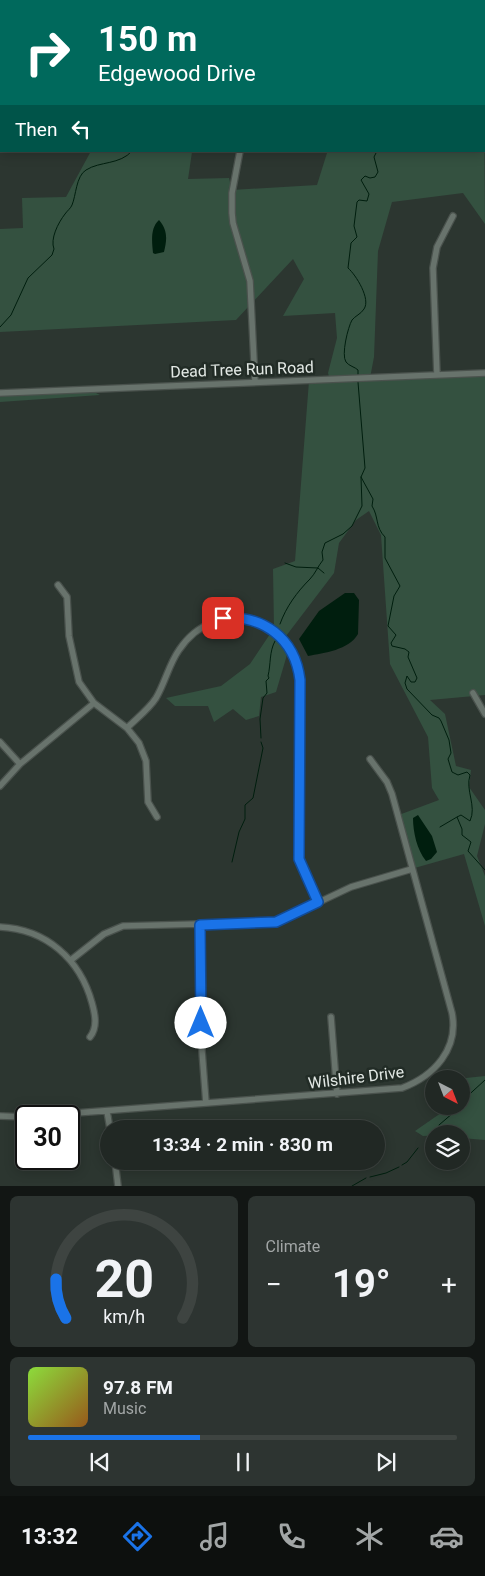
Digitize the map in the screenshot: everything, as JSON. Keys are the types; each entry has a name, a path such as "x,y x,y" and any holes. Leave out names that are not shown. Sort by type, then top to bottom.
{"street":[{"path":"240,152 232,193 232,213 233,223 250,281 255,382"},
{"path":"437,375 433,268 437,247 453,216"},
{"name":"Dead Tree Run Road","path":"0,393 485,373"},
{"path":"58,585 67,597 69,636 76,674 86,694 94,703 127,728 143,752 147,766 148,802 157,817"},
{"path":"127,728 154,700 178,651 202,627 223,618 237,617 261,623 274,631 290,648 299,670 299,859 318,902"},
{"path":"473,694 485,714"},
{"path":"0,786 20,764 94,703"},
{"path":"0,742 20,764"},
{"name":"Wilshire Drive","path":"80,1113 402,1088 414,1084 437,1067 452,1038 452,1013 388,782 370,759"},
{"path":"71,960 104,934 118,927 276,922 351,887 412,869"},
{"path":"200,925 201,1038 206,1103"},
{"path":"0,927 25,931 43,937 71,960 88,988 94,1012 94,1030 90,1037"},
{"path":"331,1017 337,1094"},
{"path":"107,1111 108,1120"},
{"path":"0,1116 15,1117"},
{"path":"115,1170 118,1186"}],"shaded area":[{"path":"90,152 192,152 188,179 229,178 232,190 317,185 327,153 326,152 484,152 485,224 463,193 392,202 378,251 374,357 370,378 485,375 485,695 430,700 445,714 456,766 471,770 469,787 485,810 485,824 477,856 485,876 485,926 464,854 411,869 396,816 439,800 432,788 428,737 390,664 381,535 369,511 356,520 339,543 334,573 283,640 289,648 276,692 261,697 259,716 246,720 233,709 214,722 208,706 175,706 166,698 221,686 250,664 274,628 273,569 295,561 309,381 330,380 328,373 337,338 335,313 283,316 304,279 293,259 236,320 0,332 0,229 23,228 22,198 66,197"},
{"path":"159,220 165,231 166,243 164,252 155,254 153,253 152,235 154,227"},
{"path":"94,392 100,395 0,402 0,395"},
{"path":"345,593 354,593 359,600 358,634 349,644 328,652 308,656 299,639 319,611"},
{"path":"418,815 432,836 437,852 431,859 426,861 420,852 415,835 413,818"},
{"path":"485,1076 485,1140 470,1139 470,1125 425,1125 425,1136 415,1131 438,1115 470,1115 470,1078"}],"waterway":[{"path":"0,327 11,315 28,278 52,255 55,231 71,206 80,177 86,170 92,167 122,159 131,152"},
{"path":"358,375 358,370 346,362 344,353 350,324 364,309 366,299 358,281 348,268 351,243 357,237 354,226 357,202 359,200 367,201 369,194 361,180 365,176 375,177 378,172 374,157 376,152"},
{"path":"358,382 365,468 361,477 373,499 372,506 380,529 385,537 385,558 400,586 394,596 388,626 396,635 391,643 392,646 409,652 408,657 417,678 415,682 411,682 407,676 405,683 407,689 432,715 441,721 449,740 451,753 448,759 452,772 458,775 467,772 470,775 469,786 472,815 470,821 461,815 457,817 462,829 462,835 471,842 468,851 485,870"},
{"path":"280,624 292,600 312,577 323,560 322,552 325,543 343,534 352,526 362,506 361,477"},
{"path":"285,563 296,567 318,568 324,573"},
{"path":"261,738 260,719 263,698 267,693 266,681 269,678 271,654 275,641"},
{"path":"232,862 239,832 245,819 245,805 253,798 263,748 261,742"},
{"path":"440,827 457,817"},
{"path":"470,1094 485,1080"},
{"path":"439,1125 451,1115"},
{"path":"402,1165 407,1162 418,1148"},
{"path":"370,1177 399,1167"},
{"path":"352,1186 366,1178"}],"route":[{"path":"201,1023 200,925 276,922 318,902 299,859 299,670 290,648 268,626 243,618 223,618"}]}
